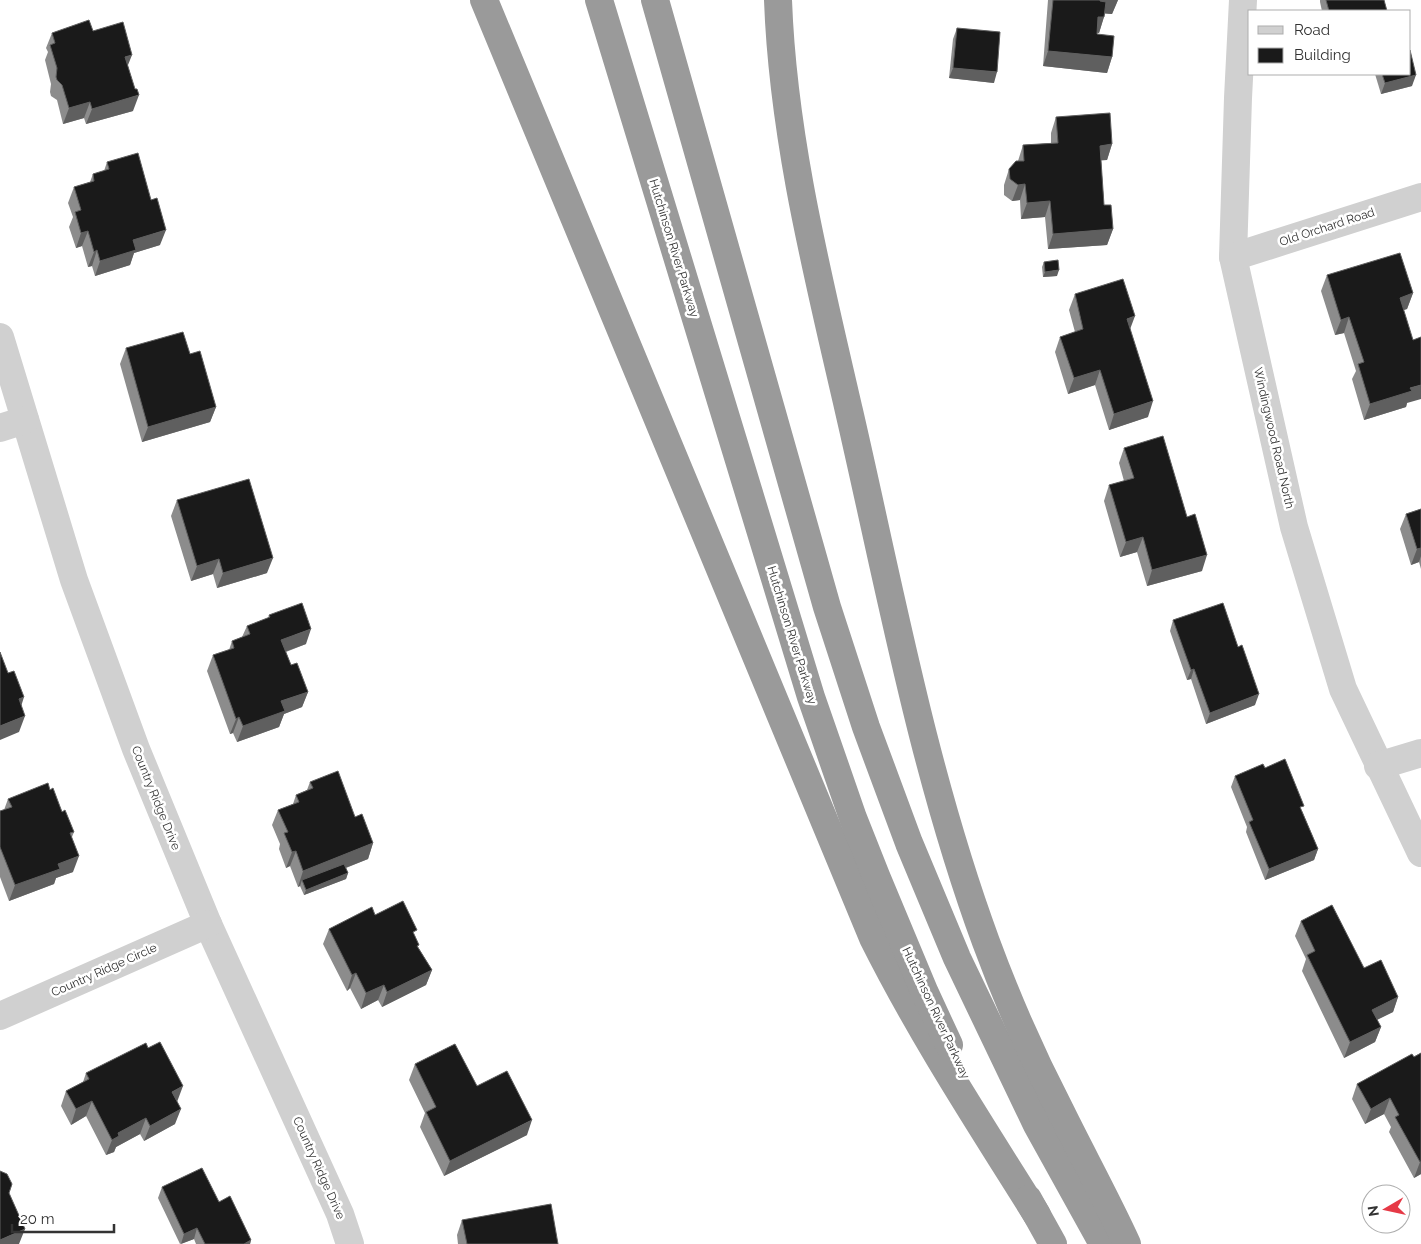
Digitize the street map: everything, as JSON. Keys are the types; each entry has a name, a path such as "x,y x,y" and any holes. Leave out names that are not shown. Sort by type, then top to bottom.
{"highway":[{"path":"484,0 873,938 897,987 925,1036 1037,1215"},
{"name":"Hutchinson River Parkway","path":"599,0 799,659 850,809 924,991 978,1103 1053,1244"},
{"path":"655,0 827,608 866,727 936,908 983,1014 1037,1125 1103,1244"},
{"path":"778,0 792,140 807,223 934,778 968,889 1010,1002 1059,1110 1127,1244"}],"street":[{"name":"Windingwood Road North","path":"1243,0 1233,257 1294,527 1343,689 1421,853"},
{"name":"Old Orchard Road","path":"1233,257 1421,197"},
{"name":"Country Ridge Drive","path":"0,337 13,424 74,580 136,749 208,924 340,1214 350,1244"},
{"path":"1378,766 1421,753"},
{"name":"Country Ridge Circle","path":"0,1016 208,924"}],"building":[{"path":"1053,0 1100,0 1106,2 1104,17 1098,17 1097,34 1114,36 1112,57 1048,51"},
{"path":"1326,0 1384,0 1387,10 1329,10"},
{"path":"89,20 93,31 123,22 132,55 125,57 135,89 137,89 139,95 92,109 90,102 69,108 62,85 56,77 57,68 50,45 55,43 52,33"},
{"path":"957,28 1000,32 997,72 953,68"},
{"path":"1411,54 1416,75 1385,83 1382,75 1411,75"},
{"path":"1110,113 1112,144 1100,146 1104,205 1111,205 1113,229 1053,234 1050,201 1027,203 1025,184 1018,185 1010,179 1009,169 1016,161 1024,161 1023,145 1058,143 1056,117"},
{"path":"138,153 151,200 157,198 166,230 133,240 136,250 100,261 97,250 94,252 88,231 81,233 75,212 81,210 74,187 94,181 93,174 109,169 107,162"},
{"path":"1400,253 1413,293 1400,298 1413,340 1421,337 1421,385 1410,388 1412,391 1370,404 1358,364 1364,362 1349,317 1341,320 1327,275"},
{"path":"1058,260 1059,270 1045,272 1044,262"},
{"path":"1123,279 1135,316 1127,319 1153,401 1114,414 1100,370 1074,378 1060,337 1083,329 1075,294"},
{"path":"183,332 190,354 200,351 216,407 148,427 126,348"},
{"path":"1163,436 1187,517 1195,514 1207,555 1152,570 1143,537 1126,542 1109,485 1134,478 1124,448"},
{"path":"249,479 273,558 223,573 219,559 197,566 177,500"},
{"path":"1421,509 1421,548 1417,549 1406,514"},
{"path":"302,603 311,629 281,640 291,665 297,663 308,692 281,701 285,711 243,726 239,717 236,719 213,655 234,648 232,641 250,634 247,626 270,617 269,615"},
{"path":"1223,603 1238,647 1242,645 1259,694 1210,713 1194,669 1191,670 1173,620"},
{"path":"0,652 8,673 14,671 24,697 19,699 25,716 0,726"},
{"path":"1285,759 1304,806 1300,807 1318,849 1269,869 1249,822 1253,820 1235,776 1263,764 1265,768"},
{"path":"338,771 355,817 362,814 373,843 303,871 296,851 292,852 284,833 288,832 278,810 299,802 296,795 313,788 310,782"},
{"path":"48,783 50,790 53,788 62,812 65,810 74,832 70,833 79,856 58,864 60,869 15,885 0,847 0,811 12,807 8,799"},
{"path":"344,864 348,873 306,890 302,880"},
{"path":"403,901 417,930 413,932 419,945 417,946 432,970 387,992 384,985 366,993 356,973 352,975 329,929 372,907 375,915"},
{"path":"1332,905 1364,968 1381,960 1398,997 1372,1010 1381,1027 1350,1042 1307,955 1315,951 1301,921"},
{"path":"160,1042 183,1086 172,1092 181,1109 150,1126 146,1118 118,1133 119,1136 112,1140 92,1101 76,1109 66,1091 89,1079 86,1073 146,1043 148,1048"},
{"path":"455,1044 477,1086 507,1071 532,1120 450,1161 426,1112 436,1107 415,1064"},
{"path":"1421,1053 1420,1162 1395,1117 1399,1115 1390,1098 1371,1109 1357,1084 1412,1054 1414,1057"},
{"path":"202,1168 219,1202 230,1196 251,1240 244,1244 205,1244 197,1228 184,1234 162,1187"},
{"path":"0,1171 7,1174 12,1184 9,1193 25,1229 0,1240"},
{"path":"551,1204 558,1244 467,1244 462,1220"}]}
